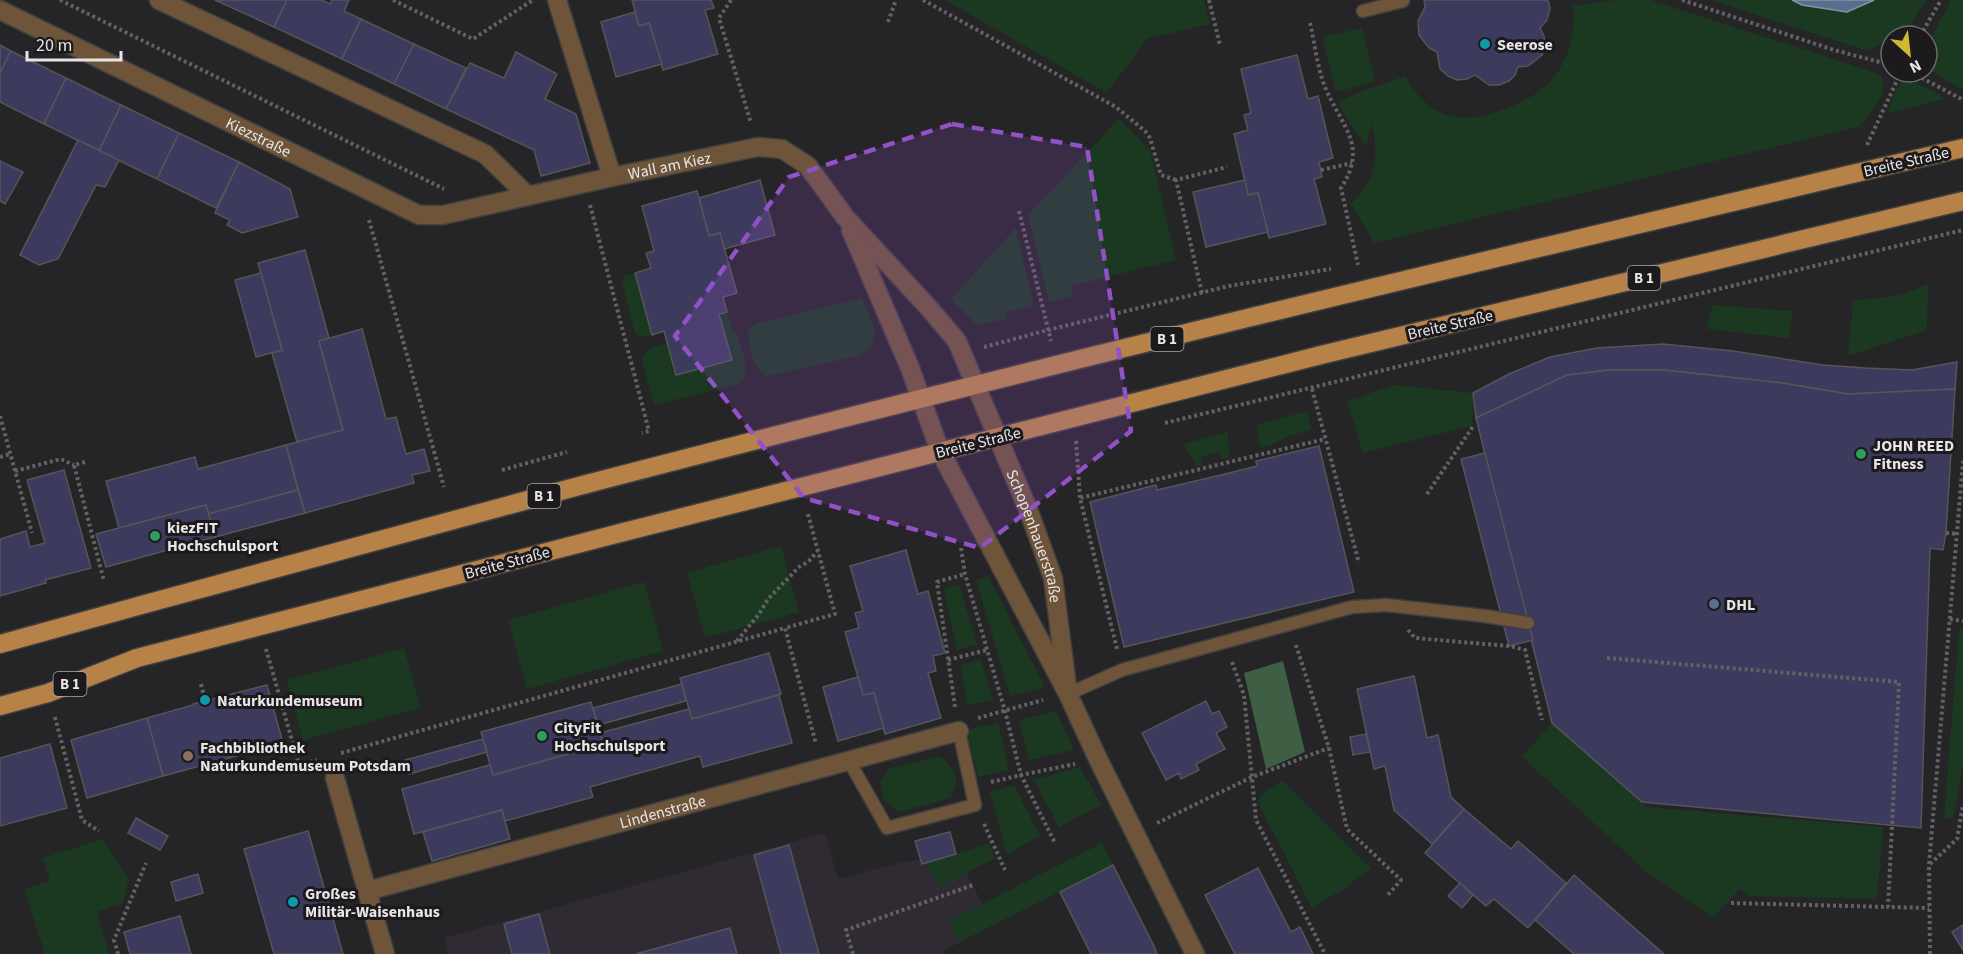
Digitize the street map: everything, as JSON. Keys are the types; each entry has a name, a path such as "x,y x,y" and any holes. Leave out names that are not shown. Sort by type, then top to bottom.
{"main road":[{"name":"Breite Straße","path":"0,644 575,487 921,399 1541,247 1963,148"},
{"name":"Breite Straße","path":"0,706 48,693 137,658 259,626 1325,354 1963,201"}],"street":[{"path":"159,0 485,154 528,196"},
{"name":"Wall am Kiez","path":"557,0 612,177 758,147 782,149 808,165 845,217 957,341 976,386"},
{"name":"Kiezstraße","path":"0,10 418,214 443,214 480,207 612,177"},
{"name":"Wall am Kiez","path":"845,217 910,369 940,451"},
{"name":"Schopenhauerstraße","path":"976,386 1028,509 1053,578 1068,694"},
{"name":"Schopenhauerstraße","path":"940,451 1068,694 1195,954"},
{"name":"Lindenstraße","path":"367,891 958,731"},
{"path":"335,778 385,954"}],"lane":[{"path":"1363,11 1403,1"},
{"path":"1068,694 1122,670 1352,607 1386,605 1528,622"},
{"path":"849,761 887,828 975,805 958,731"}],"path":[{"path":"60,0 480,207"},
{"path":"393,0 473,39 533,0"},
{"path":"731,0 719,18 758,147"},
{"path":"888,22 896,0"},
{"path":"923,0 1116,107 1150,138 1161,175 1176,180 1227,167"},
{"path":"1209,0 1220,45"},
{"path":"1682,0 1834,50 1879,62"},
{"path":"1927,24 1941,0"},
{"path":"1310,23 1324,85 1352,138 1353,162 1341,188 1358,265"},
{"path":"1866,148 1895,84"},
{"path":"1933,84 1963,100"},
{"path":"1321,170 1353,162"},
{"path":"1176,180 1202,293"},
{"path":"584,184 649,431 642,433"},
{"path":"1019,211 1048,330"},
{"path":"369,220 444,487"},
{"path":"1155,426 1963,230"},
{"path":"1312,388 1359,563"},
{"path":"0,417 32,533"},
{"path":"1427,494 1474,425"},
{"path":"1080,498 1325,440"},
{"path":"1077,444 1080,498 1122,670"},
{"path":"502,470 567,453"},
{"path":"0,457 10,454"},
{"path":"427,460 435,458"},
{"path":"15,471 61,459 74,465 85,462"},
{"path":"1930,954 1929,865 1962,501 1963,461"},
{"path":"74,465 104,581"},
{"path":"338,754 835,614 808,514"},
{"path":"1946,532 1958,534"},
{"path":"960,541 965,574 1021,775 1055,843"},
{"path":"736,642 768,599 799,567 818,552"},
{"path":"958,731 937,582 965,574"},
{"path":"1950,619 1963,621"},
{"path":"1289,624 1329,748 1347,829 1401,880 1387,896"},
{"path":"259,626 299,765 327,757"},
{"path":"785,628 823,768"},
{"path":"1226,642 1244,695 1256,820 1325,954"},
{"path":"1510,646 1525,650 1542,720"},
{"path":"948,660 987,650"},
{"path":"1607,658 1899,682 1888,907"},
{"path":"201,684 205,700"},
{"path":"48,693 82,820 99,831"},
{"path":"991,714 1068,694"},
{"path":"1135,834 1252,777 1329,748"},
{"path":"972,786 1098,759"},
{"path":"220,761 224,774"},
{"path":"975,805 1005,870"},
{"path":"1957,840 1963,805"},
{"path":"1929,865 1957,840 1963,839"},
{"path":"118,954 114,940 146,863"},
{"path":"853,954 846,930 973,885"},
{"path":"1731,903 1929,908"}],"highlighted area":[{"path":"952,124 1087,147 1131,431 980,548 804,498 675,336 789,177"}],"shaded area":[{"path":"825,833 838,879 895,864 920,859 922,864 957,854 993,925 945,950 945,954 448,954 444,938"}],"green space":[{"path":"945,0 1204,0 1210,24 1147,39 1107,93"},
{"path":"1616,0 1650,0 1879,74 1879,84 1884,84 1884,87 1875,108 1861,126 1374,243 1351,204 1366,185 1374,167 1375,147 1372,124 1366,145 1351,126 1339,103 1355,94 1405,76 1425,102 1435,110 1458,118 1486,115 1520,103 1548,84 1558,72 1570,43 1573,6"},
{"path":"1711,0 1792,0 1802,5 1847,12 1874,0 1926,0 1910,24 1879,24 1879,44 1868,51"},
{"path":"1951,0 1963,0 1963,90 1939,75 1938,24"},
{"path":"1362,28 1375,82 1336,92 1322,37"},
{"path":"1900,84 1917,84 1940,94 1944,99 1890,113 1889,107"},
{"path":"1119,119 1150,150 1176,260 1071,286 1073,296 1049,302 1028,215"},
{"path":"1016,228 1034,306 1006,312 1007,319 977,325 951,299"},
{"path":"635,273 652,335 641,336 635,333 622,281 624,276"},
{"path":"1928,284 1927,330 1848,356 1853,301 1900,295"},
{"path":"862,298 874,330 872,344 867,350 858,356 767,376 758,369 752,356 748,336 748,330 755,324"},
{"path":"1712,305 1793,311 1789,338 1707,329"},
{"path":"727,312 732,330 736,332 744,356 746,368 742,379 738,384 654,405 642,360 646,353 652,348 667,343 676,375 732,360 719,314"},
{"path":"1394,385 1473,393 1471,426 1363,453 1347,401"},
{"path":"1307,411 1311,430 1288,436 1270,446 1260,447 1256,425"},
{"path":"1228,432 1229,458 1222,460 1220,452 1200,457 1202,465 1196,466 1184,444"},
{"path":"781,546 799,612 705,638 687,573"},
{"path":"988,576 1045,687 1010,696 976,580"},
{"path":"644,582 663,651 527,689 508,620"},
{"path":"959,584 977,644 957,650 944,589"},
{"path":"1959,628 1963,629 1963,764 1953,819 1944,818"},
{"path":"404,648 421,708 303,740 287,680"},
{"path":"981,660 993,700 968,705 960,665"},
{"path":"1283,661 1305,752 1266,769 1244,673"},
{"path":"1056,711 1074,750 1029,760 1019,720"},
{"path":"998,723 1009,770 978,777 967,730"},
{"path":"1552,723 1647,807 1883,827 1877,899 1749,896 1740,889 1713,918 1647,872 1522,757"},
{"path":"940,756 954,770 956,779 950,798 899,812 884,799 880,783 888,769"},
{"path":"1080,767 1101,805 1059,827 1034,780"},
{"path":"1283,781 1371,868 1345,888 1312,908 1257,801 1266,790"},
{"path":"1014,785 1040,836 1007,854 990,792"},
{"path":"102,839 129,879 122,904 97,912 109,954 45,954 24,889 50,881 43,858"},
{"path":"1102,843 1113,865 959,942 949,921"},
{"path":"989,844 995,858 939,887 926,863"}],"water":[{"path":"1792,0 1874,0 1847,12 1802,5"}],"building":[{"path":"215,0 287,0 274,27"},
{"path":"287,0 322,0 330,4 332,0 349,0 344,11 361,19 342,59 274,27"},
{"path":"632,0 711,0 714,8 705,10 718,54 663,70 649,23 639,26"},
{"name":"Seerose","path":"1424,0 1548,0 1550,8 1547,20 1540,28 1545,46 1542,55 1528,66 1518,67 1515,75 1509,81 1499,85 1489,85 1475,75 1457,80 1448,76 1440,69 1437,52 1429,48 1419,35 1418,21 1425,7"},
{"path":"635,12 639,26 649,23 662,64 616,77 601,22"},
{"path":"361,19 414,44 394,84 342,59"},
{"path":"414,44 466,68 446,109 394,84"},
{"path":"0,45 11,51 0,73"},
{"path":"11,51 66,78 44,124 0,102 0,73"},
{"path":"516,52 557,74 545,99 576,114 590,163 541,176 534,150 446,109 470,63 504,78"},
{"path":"1297,55 1308,99 1318,96 1333,158 1319,162 1322,177 1314,179 1326,224 1269,238 1258,193 1248,195 1234,134 1248,130 1244,115 1251,113 1241,69"},
{"path":"66,78 121,105 99,151 44,124"},
{"path":"121,105 179,133 157,179 99,151"},
{"path":"179,133 239,162 216,208 157,179"},
{"path":"78,140 119,160 105,187 96,185 58,259 39,265 20,255"},
{"path":"0,161 23,172 5,204 0,201"},
{"path":"239,162 290,189 298,217 242,233 227,225 230,220 215,213"},
{"path":"760,180 775,235 724,249 720,233 709,236 699,198"},
{"path":"1245,180 1248,195 1258,193 1268,232 1206,247 1193,192"},
{"path":"697,191 709,236 720,233 737,293 723,297 727,312 719,314 732,360 676,375 664,331 652,335 635,273 651,268 646,253 654,251 642,206"},
{"path":"305,250 329,338 319,341 343,430 297,442 272,353 282,350 258,263"},
{"path":"261,273 282,350 256,357 235,280"},
{"path":"362,329 386,419 396,417 406,454 424,449 430,471 412,475 414,483 305,513 286,445 343,430 319,341"},
{"path":"1663,344 1733,351 1823,365 1866,368 1912,370 1957,362 1955,389 1848,394 1782,383 1664,370 1610,370 1567,375 1476,418 1473,393 1509,374 1550,357 1597,348"},
{"path":"1610,370 1664,370 1782,383 1848,394 1955,389 1946,533 1943,550 1930,548 1921,828 1642,802 1552,723 1476,418 1567,375"},
{"path":"286,445 298,490 208,514 206,505 119,528 106,481 195,457 198,469"},
{"path":"1319,446 1354,592 1124,647 1090,502 1156,485 1157,490 1225,474 1257,466 1256,461"},
{"path":"1485,453 1533,640 1509,646 1461,459"},
{"path":"64,470 91,568 45,580 46,583 0,596 0,539 26,531 30,547 45,543 27,480"},
{"path":"298,490 305,513 215,537 208,514"},
{"name":"kiezFIT Hochschulsport","path":"206,505 215,537 106,567 96,534"},
{"path":"906,550 918,594 928,591 945,653 933,656 936,671 928,673 941,718 885,734 874,693 863,695 845,632 859,628 855,613 863,611 850,566"},
{"path":"769,653 781,694 692,719 680,678"},
{"path":"1414,676 1427,738 1438,735 1451,797 1464,809 1432,844 1394,810 1385,766 1374,769 1357,689"},
{"path":"858,677 863,695 874,693 884,728 838,741 823,687"},
{"path":"682,684 686,701 598,725 593,708"},
{"path":"267,685 283,743 163,776 147,718"},
{"path":"779,695 792,743 703,767 700,756 590,787 593,797 505,821 502,810 414,834 402,789 490,765 493,775 603,744 600,733 689,709 692,719"},
{"path":"1206,701 1212,714 1219,711 1227,727 1216,733 1225,749 1196,764 1199,770 1181,779 1179,773 1166,780 1142,733"},
{"name":"CityFit Hochschulsport","path":"591,702 603,744 493,775 481,732"},
{"path":"147,718 163,776 87,798 71,740"},
{"path":"1366,734 1370,752 1353,755 1350,737"},
{"path":"483,739 487,752 409,774 405,760"},
{"path":"50,744 67,808 0,826 0,758"},
{"path":"1464,809 1511,849 1518,841 1566,883 1528,928 1494,899 1486,906 1425,853"},
{"path":"502,810 510,839 432,861 423,832"},
{"path":"136,818 168,836 160,850 128,833"},
{"name":"Großes Militär-Waisenhaus","path":"308,831 343,954 274,954 244,849"},
{"path":"950,832 956,854 922,864 915,841"},
{"path":"789,845 819,954 781,954 754,855"},
{"path":"1113,865 1157,954 1091,954 1060,892"},
{"path":"1258,868 1291,932 1300,927 1313,954 1235,954 1205,895"},
{"path":"198,874 203,893 176,901 171,882"},
{"path":"1574,875 1664,954 1574,954 1535,920"},
{"path":"1460,883 1473,895 1462,908 1448,896"},
{"path":"539,914 550,954 512,954 504,924"},
{"path":"180,916 191,954 130,954 124,932"},
{"path":"1963,925 1963,950 1952,932"},
{"path":"730,928 737,954 636,954"}],"place":[{"name":"Seerose","path":"1485,44"},
{"name":"JOHN REED Fitness","path":"1861,454"},
{"name":"kiezFIT Hochschulsport","path":"155,536"},
{"name":"DHL","path":"1714,604"},
{"name":"Naturkundemuseum","path":"205,700"},
{"name":"CityFit Hochschulsport","path":"542,736"},
{"name":"Fachbibliothek Naturkundemuseum Potsdam","path":"188,756"},
{"name":"Großes Militär-Waisenhaus","path":"293,902"}]}
